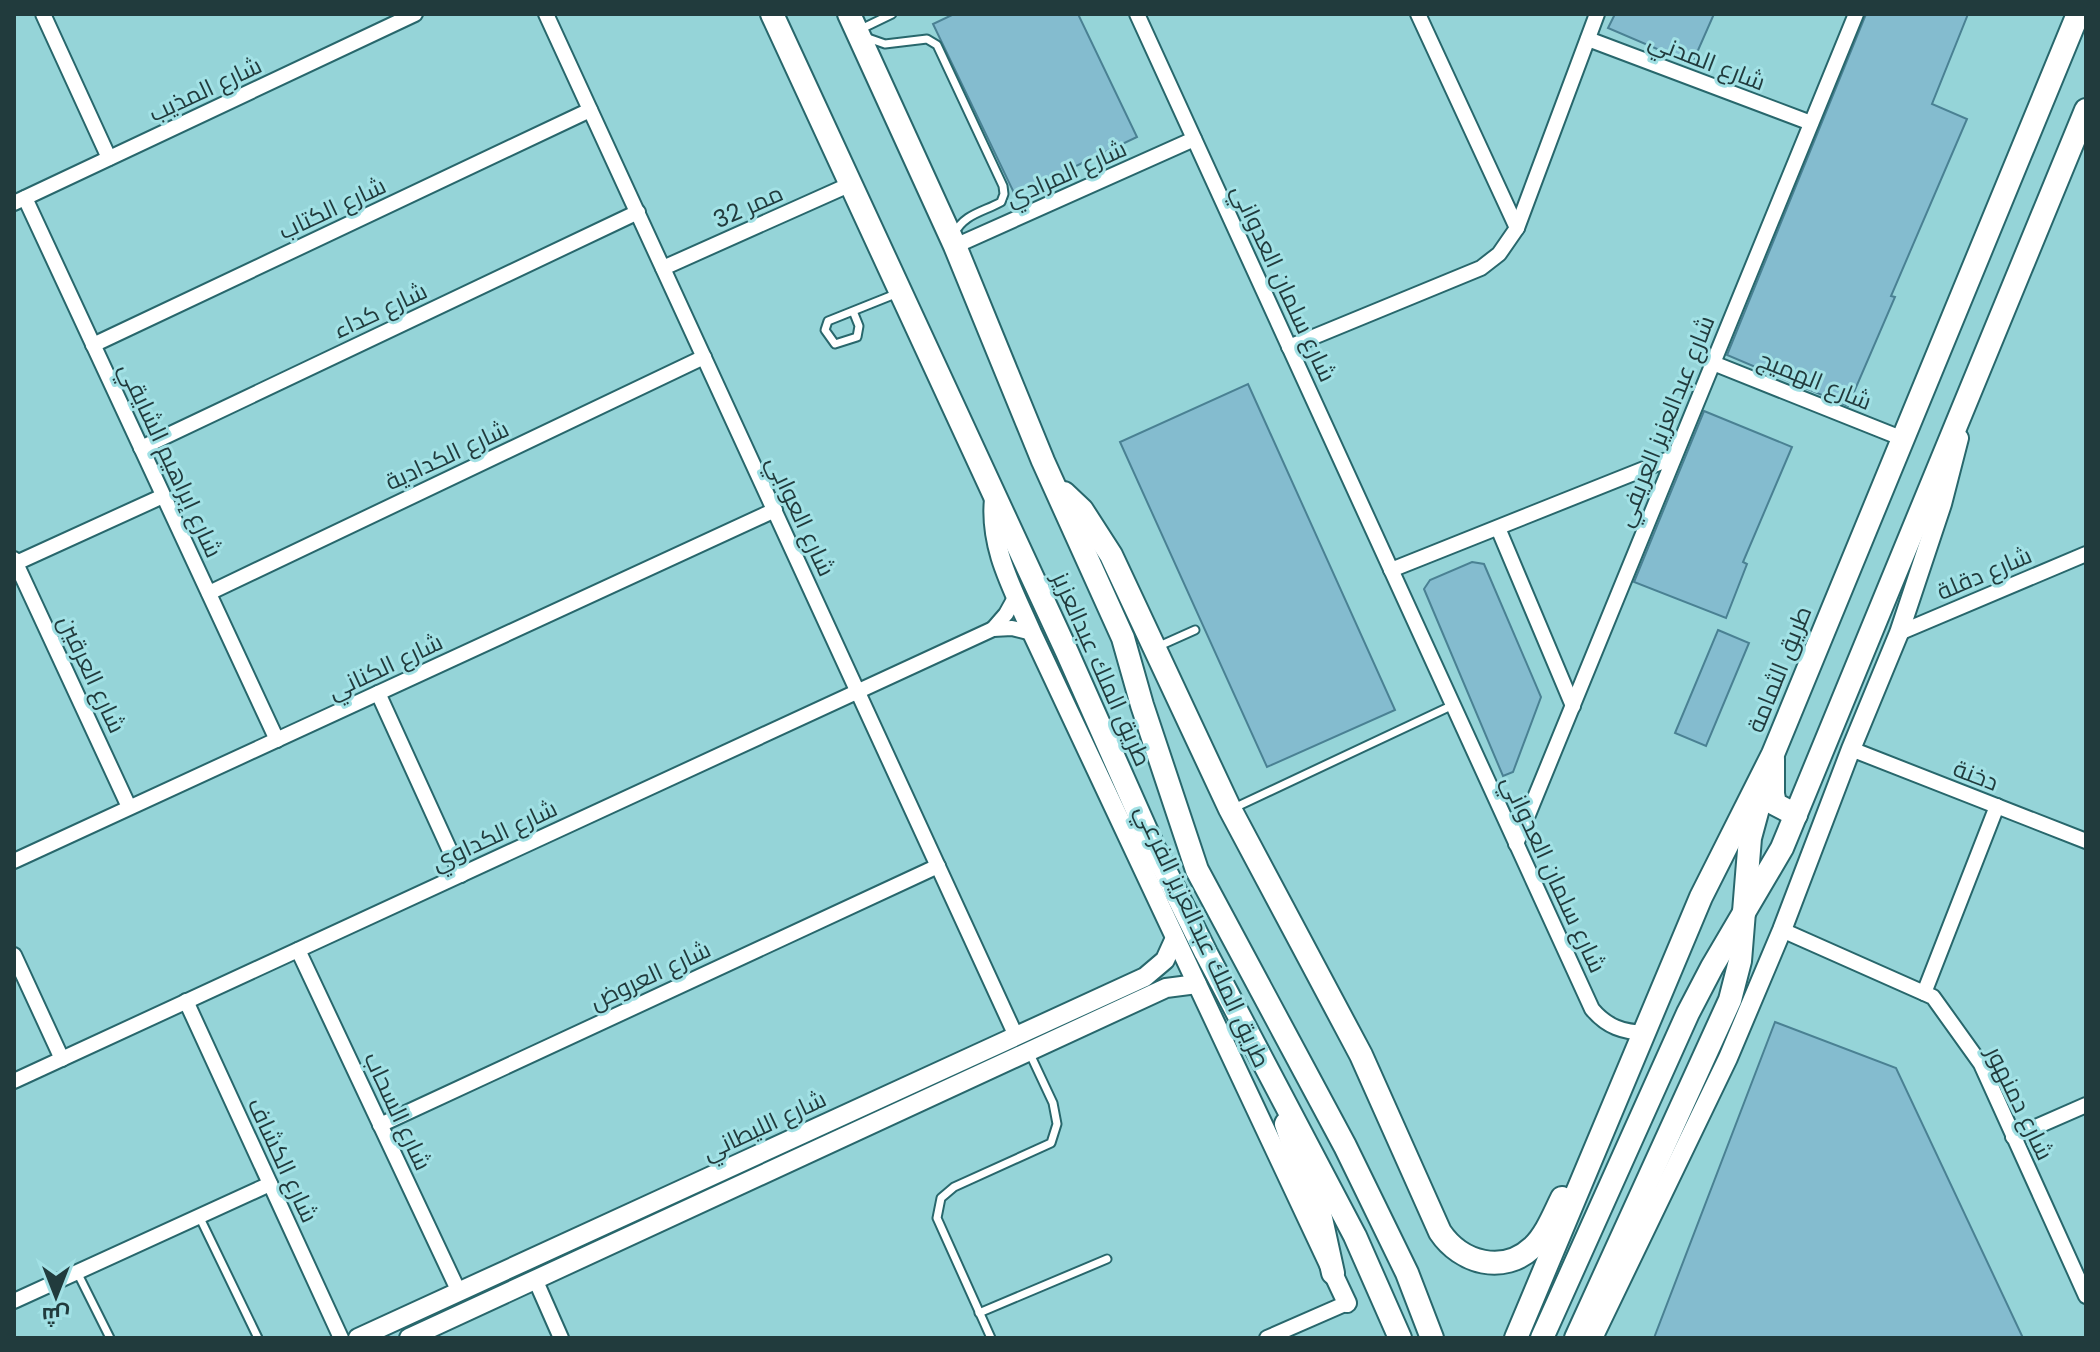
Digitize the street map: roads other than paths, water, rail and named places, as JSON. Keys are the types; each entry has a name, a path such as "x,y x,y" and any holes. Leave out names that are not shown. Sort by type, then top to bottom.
{"main road":[{"name":"طريق الملك عبدالعزيز","path":"772,14 1154,848 1355,1236 1400,1338"},
{"name":"طريق الثمامة","path":"1516,1338 1701,897 1773,754 2078,14"},
{"name":"طريق الملك عبدالعزيز","path":"854,26 954,243 1054,484 1123,638 1197,870 1345,1146 1407,1273 1432,1338"},
{"path":"1542,1338 1688,1013 1782,848 2086,110"},
{"path":"1054,484 1082,510 1111,555 1230,809 1361,1055 1447,1243 1457,1252 1482,1262 1509,1261 1532,1248 1541,1238 1575,1177 1594,1157"},
{"path":"1773,754 1775,804 1796,815"},
{"path":"1576,1338 1730,1000 1740,961 1750,838 1773,754"},
{"path":"1279,1087 1294,1150 1319,1209 1333,1273"}],"street":[{"path":"43,14 109,158"},
{"name":"شارع المذيب","path":"19,201 415,14"},
{"name":"شارع العوابي","path":"546,14 1016,1036"},
{"name":"شارع سلمان العدواني","path":"1137,14 1592,1009 1618,1030 1646,1033"},
{"path":"1418,14 1517,228"},
{"path":"1289,347 1481,268 1499,254 1517,228 1597,14"},
{"name":"شارع عبدالعزيز العريفي","path":"1516,844 1856,14"},
{"name":"شارع المدني","path":"1588,39 1811,123"},
{"name":"شارع الكتاب","path":"93,345 590,110"},
{"name":"شارع المرادي","path":"954,243 1194,139"},
{"name":"ممر 32","path":"663,268 851,184"},
{"name":"شارع إبراهيم الشايقي","path":"19,201 93,345 277,740"},
{"name":"شارع كداء","path":"141,448 638,212"},
{"name":"شارع الكدادية","path":"209,593 704,357"},
{"name":"شارع الهميج","path":"1713,363 1901,438"},
{"path":"1593,1338 1728,1058 1782,930 1899,633 1942,504 1973,387"},
{"path":"1391,570 1674,457"},
{"path":"15,562 163,496"},
{"name":"طريق الملك عبدالعزيز الفرعي","path":"994,499 995,545 1032,633 1347,1303"},
{"name":"شارع الكناني","path":"14,861 775,510"},
{"path":"1498,528 1573,706"},
{"name":"شارع دقلة","path":"1899,633 2086,554"},
{"name":"شارع العرقين","path":"15,562 129,807"},
{"path":"993,629 1016,596"},
{"path":"993,629 1012,628 1032,633"},
{"name":"شارع الكداوي","path":"14,1081 993,629"},
{"path":"378,693 461,875"},
{"name":"دخنة","path":"1851,749 2086,841"},
{"path":"1924,993 1997,806"},
{"name":"شارع العروض","path":"380,1125 938,866"},
{"name":"شارع دمنهور","path":"1782,930 1933,997 1981,1064 2086,1296"},
{"name":"شارع الليطاني","path":"358,1338 1145,977 1165,960 1175,938"},
{"name":"شارع السحاب","path":"298,950 459,1292"},
{"path":"14,955 62,1059"},
{"name":"شارع الليطاني","path":"409,1338 1166,988 1197,984"},
{"name":"شارع الكشاف","path":"186,1001 341,1338"},
{"path":"2013,1137 2086,1105"},
{"path":"14,1301 270,1184"},
{"path":"535,1279 561,1338"},
{"path":"1267,1338 1347,1303"}],"lane":[{"path":"854,26 892,14"},
{"path":"854,26 885,44 927,39 937,45 1003,186 1001,202 963,221 954,243"},
{"path":"853,311 859,326 857,337 835,344 825,330 825,324 853,311 900,293"},
{"path":"1156,648 1195,630"},
{"path":"1230,809 1453,705"},
{"path":"991,1338 937,1218 941,1198 954,1187 1051,1143 1057,1124 1053,1103 1029,1052"},
{"path":"199,1216 258,1338"},
{"path":"979,1313 1107,1259"},
{"path":"77,1272 110,1338"}]}
